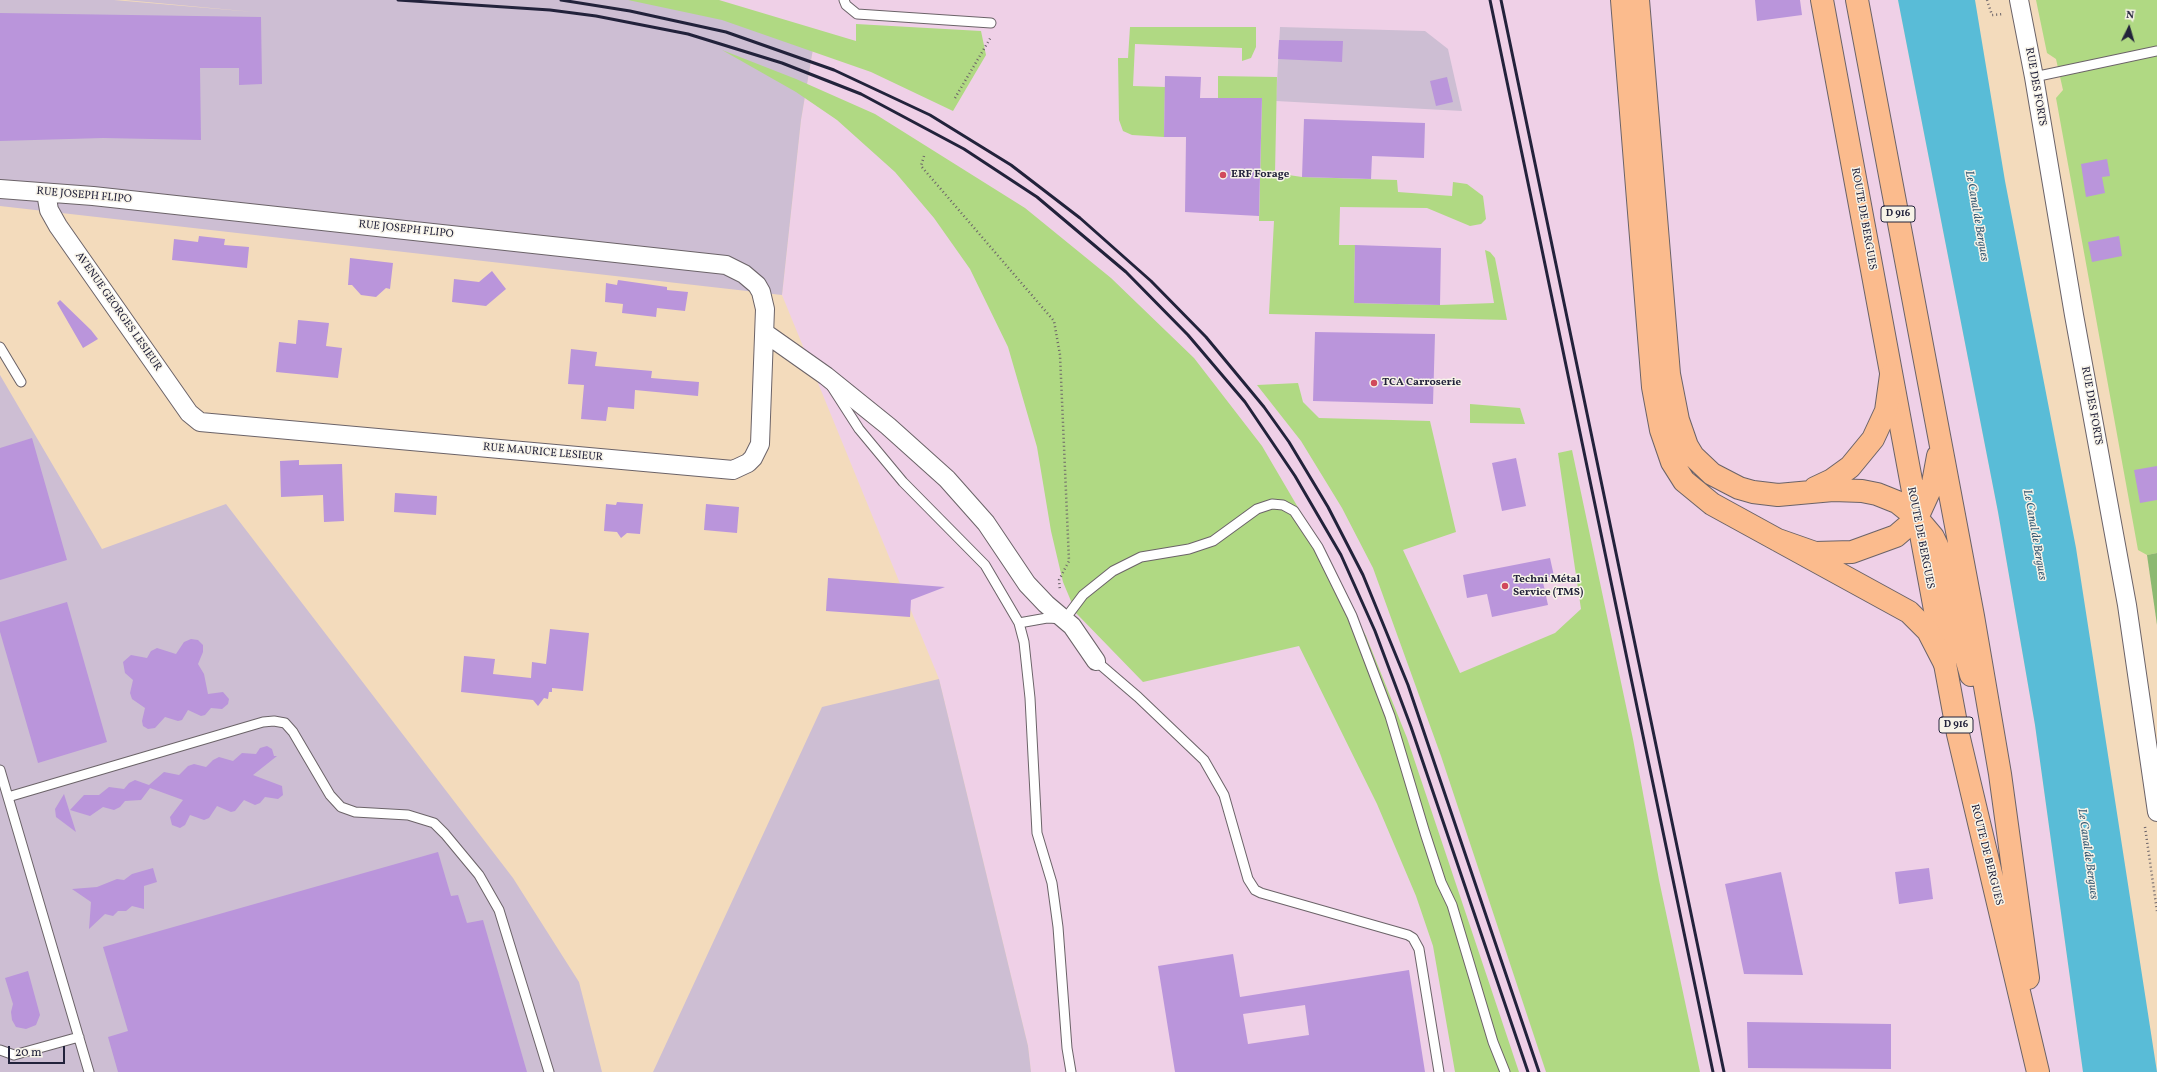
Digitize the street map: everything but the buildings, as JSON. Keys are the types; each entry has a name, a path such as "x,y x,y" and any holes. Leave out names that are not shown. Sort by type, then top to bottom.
{"main road":[{"path":"1622,0 1653,379 1661,430 1672,462 1690,486 1712,504 1909,612 1928,631 1944,662"},
{"path":"1638,0 1669,374 1673,402 1682,435 1687,446 1701,465 1726,482 1752,492 1778,495 1833,490 1862,491 1897,502 1916,518 1933,538 1945,565 1956,623 2000,774"},
{"name":"ROUTE DE BERGUES","path":"1822,0 1916,518 1944,662 1971,793 2039,1072"},
{"name":"ROUTE DE BERGUES","path":"1857,0 1973,616 2000,774 2039,1072"},
{"path":"1794,494 1832,480 1860,457 1873,439 1886,411 1890,375"},
{"path":"1778,540 1815,554 1846,552 1863,549 1896,536 1916,518 1933,483 1939,450 1938,428"}],"street":[{"name":"RUE DES FORTS","path":"2013,7 2034,77 2074,315 2128,605 2157,812"},
{"name":"RUE JOSEPH FLIPO","path":"0,190 101,197 716,263 735,269 757,285 761,292 765,310 765,333"},
{"name":"AVENUE GEORGES LESIEUR","path":"46,193 49,210 58,226 189,413 193,418 203,422"},
{"path":"765,333 826,376 906,440 952,484 986,523 1026,584 1046,604 1063,617 1096,661"},
{"name":"RUE MAURICE LESIEUR","path":"203,422 733,470 748,463 753,458 760,444 765,333"}],"lane":[{"path":"844,0 846,5 857,14 991,22"},
{"path":"2034,77 2157,51"},
{"path":"0,347 21,382"},
{"path":"826,376 840,403 859,429 903,482 986,565 1019,623 1024,642 1030,698 1033,790 1037,833 1052,883 1057,920 1067,1048 1071,1072"},
{"path":"1019,623 1063,617 1083,595 1113,571 1141,557 1190,549 1213,541 1257,509 1272,504 1283,505 1294,511 1303,522 1318,547 1352,616 1390,716 1425,833 1441,882 1452,906 1493,1042 1504,1072"},
{"path":"1096,661 1138,697 1204,760 1224,795 1248,879 1255,890 1408,935 1413,938 1419,949 1440,1072"},
{"path":"8,797 263,722 274,721 284,723 293,732 330,795 341,807 355,812 408,815 434,823 479,875 499,910 549,1072"},
{"path":"0,770 89,1072"},
{"path":"0,1050 14,1055 79,1037"}],"path":[{"path":"1987,0 1992,15 2013,7"},
{"path":"955,98 991,37"},
{"path":"924,156 921,166 1054,321 1060,355 1069,561 1059,580 1063,617"}],"shaded area":[{"path":"0,0 114,0 254,12 125,0 703,0 814,43 801,120 782,295 0,206"},
{"path":"703,0 1898,0 1998,512 2035,725 2083,1072 1031,1072 1028,1046 939,679 782,295 801,120 814,43"},
{"path":"1280,27 1425,31 1448,49 1462,111 1276,101"},
{"path":"0,375 102,549 226,504 513,878 579,982 602,1072 0,1072"},
{"path":"939,679 1028,1046 1031,1072 653,1072 822,707"}],"green space":[{"path":"628,0 719,0 856,41 856,24 981,31 986,55 953,111 871,72 722,20"},
{"path":"2036,0 2157,0 2157,553 2147,555 2138,550 2056,98 2063,90 2056,59 2047,53"},
{"path":"1130,27 1256,27 1256,47 1251,58 1242,61 1242,48 1135,44 1133,86 1165,87 1164,137 1132,135 1123,131 1119,120 1118,58 1128,58"},
{"path":"722,50 796,79 875,114 1025,208 1111,278 1194,358 1262,446 1313,533 1366,636 1407,738 1519,1072 1455,1072 1433,946 1416,896 1377,804 1299,646 1143,682 1076,613 1063,582 1051,531 1037,447 1008,347 970,269 934,218 895,172 837,120 796,92"},
{"path":"1218,76 1277,77 1275,173 1302,177 1397,180 1398,192 1452,196 1453,182 1467,184 1483,196 1486,219 1481,224 1470,226 1427,208 1340,207 1339,245 1355,245 1354,303 1440,305 1494,303 1485,250 1490,252 1495,258 1507,320 1269,314 1274,221 1259,221 1262,98 1218,98"},
{"path":"1298,383 1303,402 1319,418 1430,421 1456,532 1403,550 1460,673 1555,633 1581,609 1558,453 1572,450 1633,739 1659,880 1700,1072 1546,1072 1441,756 1373,568 1342,508 1301,441 1257,385"},
{"path":"1470,404 1520,408 1525,424 1470,423"},
{"path":"2157,553 2157,625 2147,555"}],"water":[{"name":"Le Canal de Bergues","path":"1898,0 1975,0 2005,181 2076,548 2157,1072 2083,1072 2035,725 1998,512"}],"railway":[{"path":"398,0 550,10 596,16 688,34 782,63 861,94 964,149 1037,197 1126,272 1188,335 1245,402 1295,476 1341,555 1375,631 1411,727 1528,1072"},
{"path":"561,0 630,11 726,32 834,70 930,115 1011,165 1080,218 1151,281 1206,337 1264,407 1289,442 1328,507 1363,575 1408,685 1539,1072"},
{"path":"1490,0 1713,1072"},
{"path":"1501,0 1724,1072"}],"place":[{"name":"ERF Forage","path":"1223,175"},
{"name":"TCA Carroserie","path":"1374,383"},
{"name":"Techni Métal Service (TMS)","path":"1505,586"}]}
